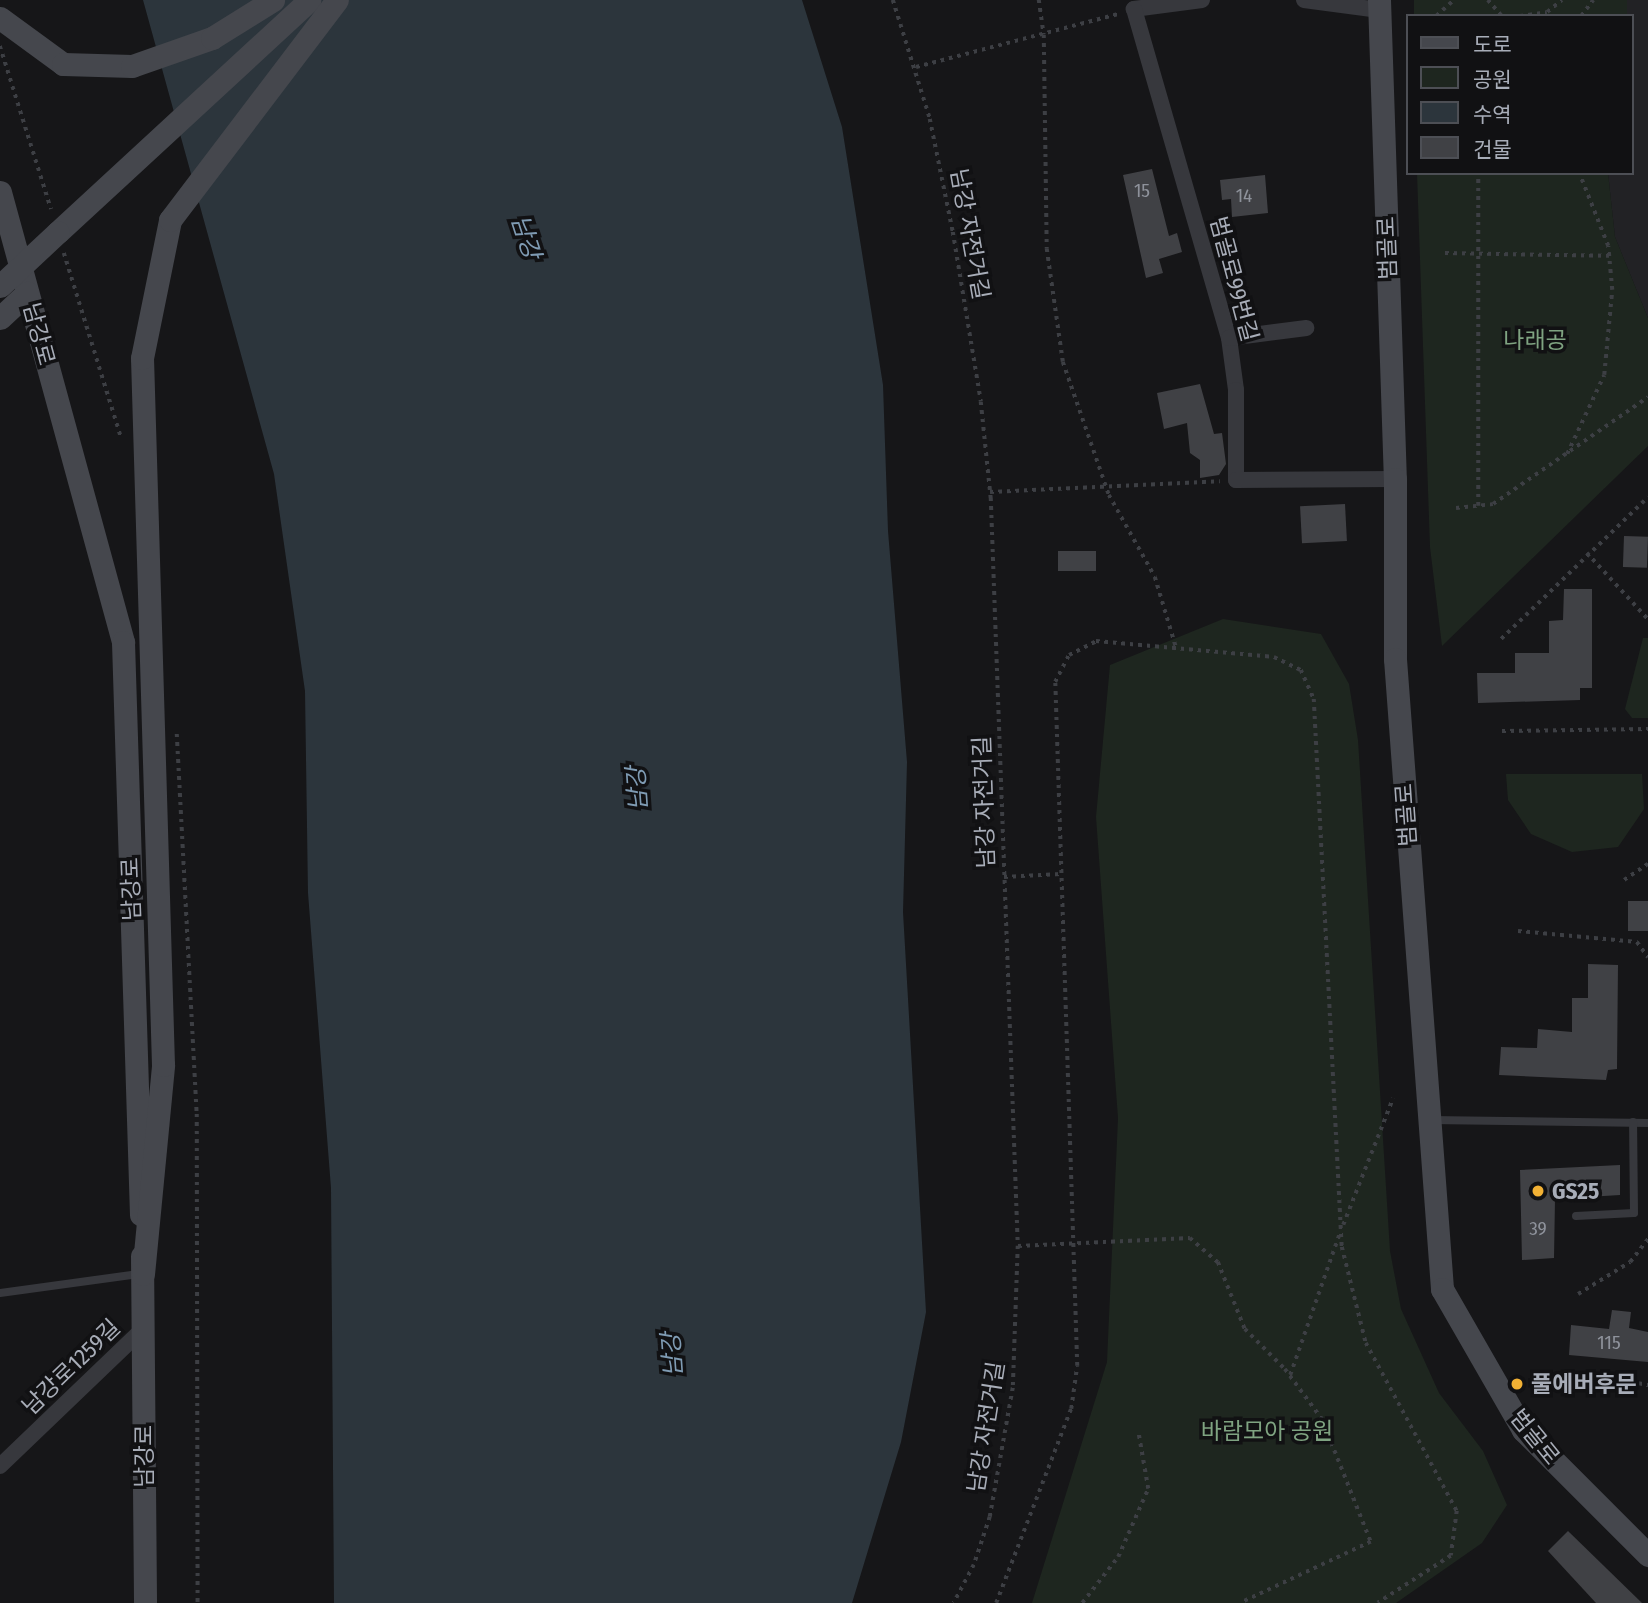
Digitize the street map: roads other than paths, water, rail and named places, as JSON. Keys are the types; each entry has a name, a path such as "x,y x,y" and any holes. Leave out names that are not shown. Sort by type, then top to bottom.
{"street":[{"path":"0,18 63,64 132,66 212,38 273,0"},
{"path":"2,316 7,295 0,284 309,0"},
{"path":"143,1274 163,1065 142,358 170,220 337,0"},
{"path":"1133,5 1202,0"},
{"path":"1304,0 1379,5"},
{"name":"범골로99번길","path":"1133,5 1229,338 1236,390 1236,480 1395,479"},
{"name":"범골로","path":"1379,5 1395,479 1395,659 1427,1120 1442,1289 1523,1430 1648,1555"},
{"name":"남강로","path":"0,192 5,230 27,293 123,642 143,1274 145,1603"},
{"path":"2,316 27,293"},
{"path":"1229,338 1306,328"},
{"name":"남강로1259길","path":"0,1466 144,1329"}],"lane":[{"path":"1427,1120 1648,1123"},
{"path":"1576,1216 1634,1213 1633,1122"},
{"path":"0,1293 143,1274"}],"water":[{"name":"남강","path":"143,0 802,0 842,127 883,385 888,531 907,762 903,912 926,1312 901,1442 852,1603 334,1603 331,1188 308,893 305,691 274,474"}],"place":[{"name":"GS25","path":"1538,1191"},
{"name":"풀에버후문","path":"1517,1384"}],"park label":[{"name":"나래공","path":"1535,340"},
{"name":"바람모아 공원","path":"1267,1431"}]}
